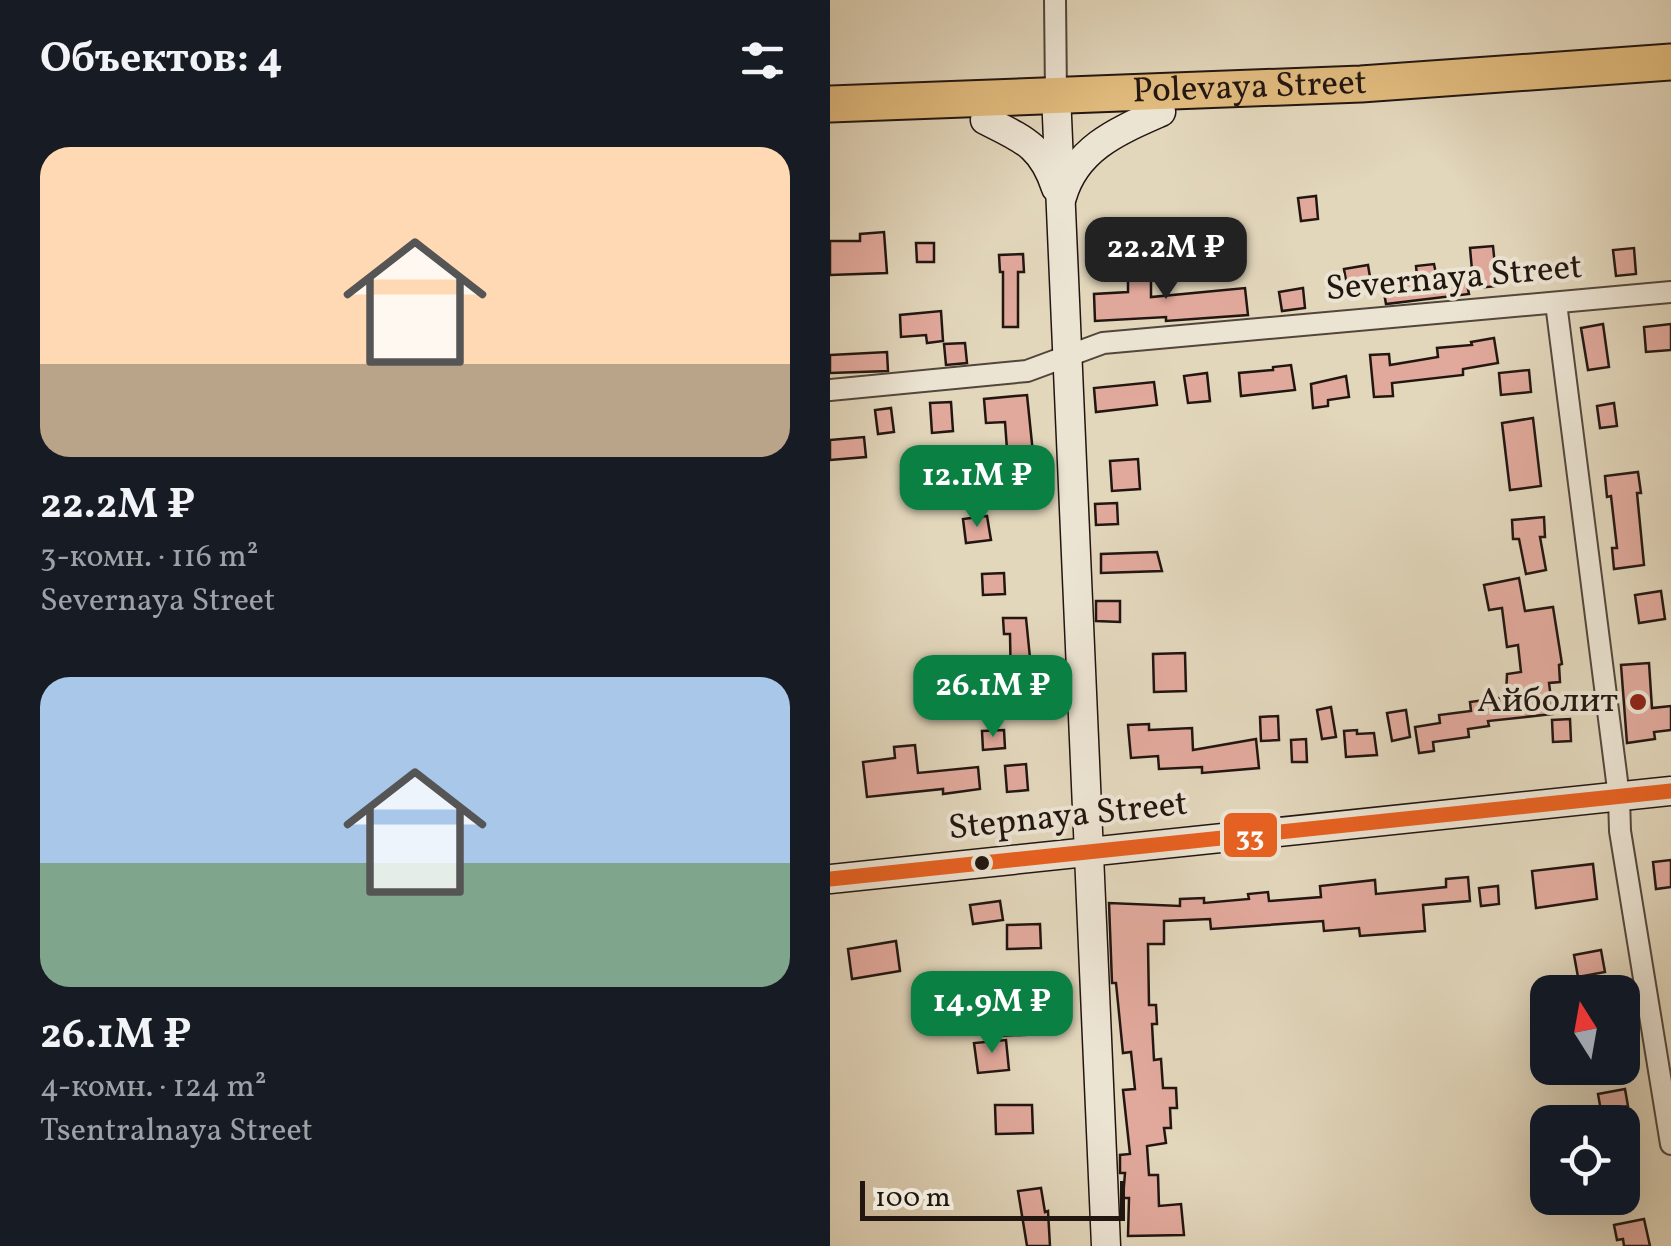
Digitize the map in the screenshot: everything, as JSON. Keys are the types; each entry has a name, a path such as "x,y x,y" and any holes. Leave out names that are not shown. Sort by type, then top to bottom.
{"highway":[{"name":"Polevaya Street","path":"830,127 985,120 1057,106 1671,62"},
{"name":"Polevaya Street","path":"830,104 1057,106 1161,112 1363,105 1671,84"}],"street":[{"path":"1055,0 1065,356 1091,853 1106,1246"},
{"path":"1061,203 1066,182 1097,144 1161,112"},
{"path":"985,120 1030,142 1048,165 1061,203"},
{"name":"Severnaya Street","path":"830,390 1027,371 1104,342 1671,292"},
{"path":"1556,304 1619,797 1620,831 1671,1144"},
{"name":"Stepnaya Street","path":"830,879 1671,791"}],"building":[{"path":"1316,196 1318,219 1301,221 1298,198"},
{"path":"884,232 887,273 830,275 830,241 860,241 860,234"},
{"path":"916,243 934,243 934,262 917,262"},
{"path":"1493,246 1497,286 1468,289 1469,294 1386,304 1382,281 1417,276 1416,266 1434,264 1436,274 1472,270 1470,248"},
{"path":"1634,248 1636,274 1616,276 1613,250"},
{"path":"1023,254 1024,272 1018,272 1018,327 1003,327 1003,272 999,255"},
{"path":"1128,264 1151,264 1151,297 1245,288 1248,315 1095,321 1094,294 1128,292"},
{"path":"1368,265 1371,283 1347,287 1344,269"},
{"path":"1303,288 1305,308 1282,311 1279,292"},
{"path":"941,311 943,341 927,343 926,335 901,337 900,315"},
{"path":"1603,324 1609,367 1588,370 1581,328"},
{"path":"1671,324 1671,350 1646,352 1644,327"},
{"path":"1494,338 1498,363 1463,369 1463,375 1392,383 1393,396 1374,397 1370,355 1389,354 1390,365 1438,357 1437,348 1472,345 1471,342"},
{"path":"965,343 967,363 946,365 944,344"},
{"path":"887,352 888,371 830,373 830,355"},
{"path":"1291,365 1295,390 1241,396 1239,373"},
{"path":"1529,370 1531,392 1501,395 1499,373"},
{"path":"1207,373 1210,401 1188,403 1184,376"},
{"path":"1346,376 1349,397 1328,400 1328,406 1313,408 1311,384"},
{"path":"1154,382 1157,405 1096,412 1094,388"},
{"path":"1027,395 1033,453 1021,454 1025,484 1000,487 997,465 1008,463 1005,422 986,423 984,399"},
{"path":"951,402 953,431 932,433 930,403"},
{"path":"1614,403 1617,426 1600,428 1597,406"},
{"path":"891,408 894,432 878,434 875,410"},
{"path":"1533,418 1541,486 1510,490 1502,423"},
{"path":"864,437 866,457 830,460 830,440"},
{"path":"1138,459 1140,489 1112,491 1110,461"},
{"path":"1638,472 1644,565 1614,569 1612,548 1617,548 1605,476"},
{"path":"1117,503 1118,524 1096,525 1095,504"},
{"path":"987,516 991,540 966,543 963,519"},
{"path":"1544,517 1545,537 1540,537 1546,570 1526,574 1519,539 1513,539 1512,520"},
{"path":"1157,552 1162,571 1101,573 1101,554"},
{"path":"1004,573 1005,594 983,595 982,574"},
{"path":"1519,578 1525,611 1553,607 1562,664 1560,682 1549,683 1553,714 1488,721 1489,726 1468,729 1469,737 1433,742 1434,751 1419,753 1415,727 1440,723 1439,715 1471,711 1470,702 1506,697 1507,674 1521,672 1518,645 1507,647 1502,608 1489,610 1484,585"},
{"path":"1661,591 1665,619 1639,623 1635,595"},
{"path":"1096,601 1120,601 1120,622 1096,621"},
{"path":"1003,618 1026,618 1035,708 1006,710 1005,690 1011,690 1010,634 1004,634"},
{"path":"1185,653 1186,691 1154,692 1153,654"},
{"name":"Айболит","path":"1649,663 1652,708 1671,706 1671,730 1654,732 1655,739 1627,743 1621,665"},
{"path":"1331,707 1336,737 1322,739 1317,710"},
{"path":"1406,710 1410,737 1392,741 1387,713"},
{"path":"1278,716 1279,740 1261,741 1260,717"},
{"path":"1570,719 1571,741 1553,742 1552,720"},
{"path":"1149,724 1149,730 1192,728 1193,750 1256,739 1259,768 1202,773 1202,767 1159,769 1158,756 1131,758 1128,725"},
{"path":"1004,730 1005,748 983,750 982,731"},
{"path":"1357,730 1357,734 1374,733 1377,755 1346,757 1344,731"},
{"path":"1306,739 1307,762 1292,762 1291,740"},
{"path":"915,745 918,773 978,767 980,789 867,797 863,762 895,758 894,747"},
{"path":"1026,764 1028,790 1007,792 1005,766"},
{"path":"1671,860 1671,887 1656,889 1653,862"},
{"path":"1593,864 1597,899 1536,908 1532,871"},
{"path":"1468,877 1470,901 1423,905 1425,931 1360,936 1359,928 1324,931 1323,921 1211,929 1210,919 1164,921 1164,944 1148,944 1149,1005 1156,1005 1157,1024 1152,1024 1154,1060 1161,1059 1163,1088 1176,1088 1177,1108 1170,1108 1171,1128 1164,1128 1166,1143 1147,1146 1149,1175 1158,1175 1159,1206 1181,1204 1184,1235 1128,1236 1129,1198 1123,1198 1125,1173 1120,1173 1120,1155 1130,1154 1123,1090 1135,1089 1131,1052 1123,1053 1116,983 1112,983 1109,903 1180,906 1180,899 1204,898 1204,903 1249,899 1248,894 1268,892 1269,901 1321,897 1320,886 1375,880 1376,894 1446,887 1446,879"},
{"path":"1498,886 1499,904 1481,906 1479,888"},
{"path":"1000,901 1003,920 973,924 970,905"},
{"path":"1040,924 1041,948 1007,949 1007,925"},
{"path":"896,941 900,971 852,979 848,949"},
{"path":"1601,950 1605,972 1578,975 1574,955"},
{"path":"1045,1009 1046,1034 995,1036 994,1010"},
{"path":"1006,1040 1009,1070 978,1073 974,1043"},
{"path":"1625,1089 1628,1105 1600,1105 1598,1094"},
{"path":"995,1105 1032,1105 1033,1133 996,1134"},
{"path":"1041,1188 1045,1212 1048,1211 1050,1246 1027,1246 1018,1191"},
{"path":"1644,1219 1650,1246 1624,1246 1623,1239 1617,1240 1614,1225"}],"transit line":[{"name":"33","path":"830,879 1671,791"}],"place":[{"name":"Айболит","path":"1638,702"}]}
